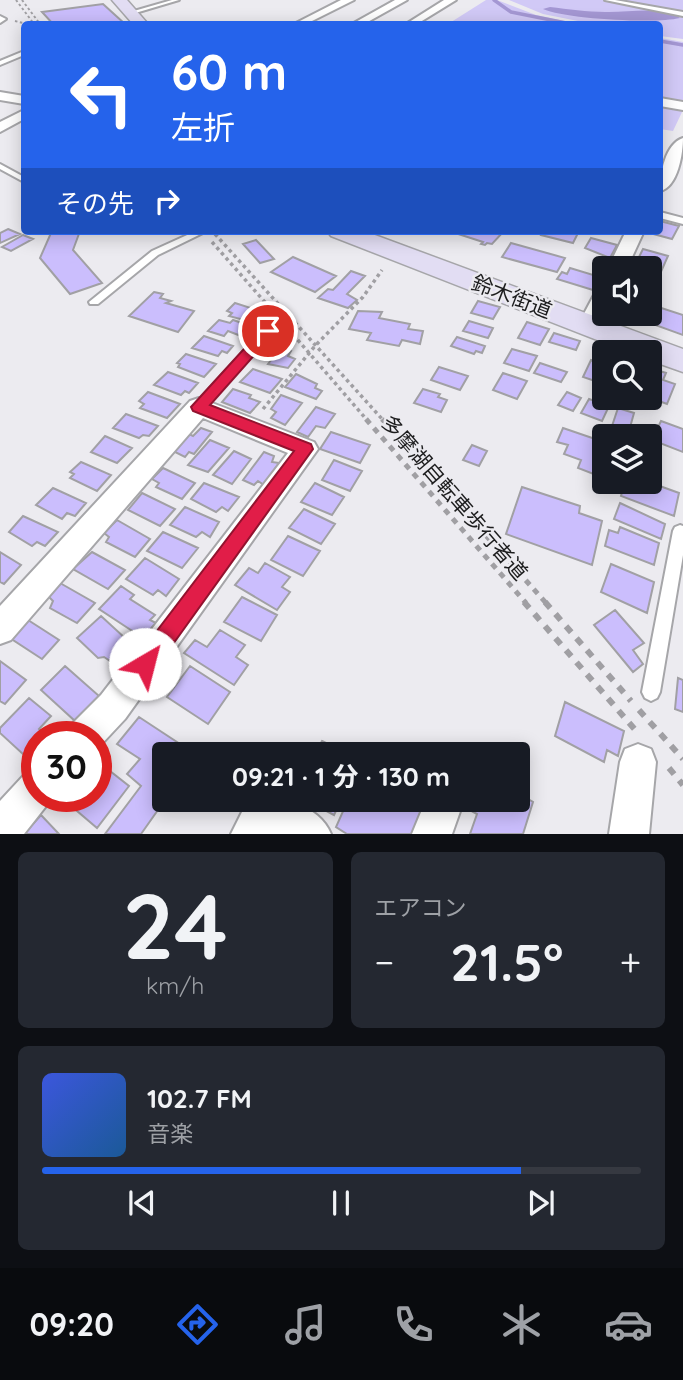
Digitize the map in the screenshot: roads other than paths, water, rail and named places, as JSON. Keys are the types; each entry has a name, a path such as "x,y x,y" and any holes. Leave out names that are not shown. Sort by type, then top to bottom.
{"street":[{"path":"119,0 136,19"},
{"path":"305,21 349,0"},
{"path":"416,21 451,0"},
{"path":"380,2 398,2"},
{"path":"363,21 398,2"},
{"path":"0,96 21,100"},
{"path":"663,103 683,106"},
{"path":"0,128 21,116"},
{"path":"663,180 683,142"},
{"name":"鈴木街道","path":"350,235 683,361"},
{"path":"623,256 633,235"},
{"path":"589,325 592,319"},
{"path":"0,629 199,407 305,449 100,721"},
{"path":"629,834 648,754"},
{"path":"1,834 21,804"},
{"path":"251,834 264,809 311,834"},
{"path":"432,834 440,812"}],"lane":[{"path":"136,19 177,0"},
{"path":"607,0 683,14"},
{"path":"0,63 21,54"},
{"path":"0,166 21,178"},
{"path":"663,216 683,221"},
{"path":"94,302 155,253 194,235"},
{"path":"199,407 268,331"},
{"path":"651,692 680,531 683,532"}],"waterway":[{"path":"494,0 511,12 556,21"},
{"path":"663,42 683,45"}]}
